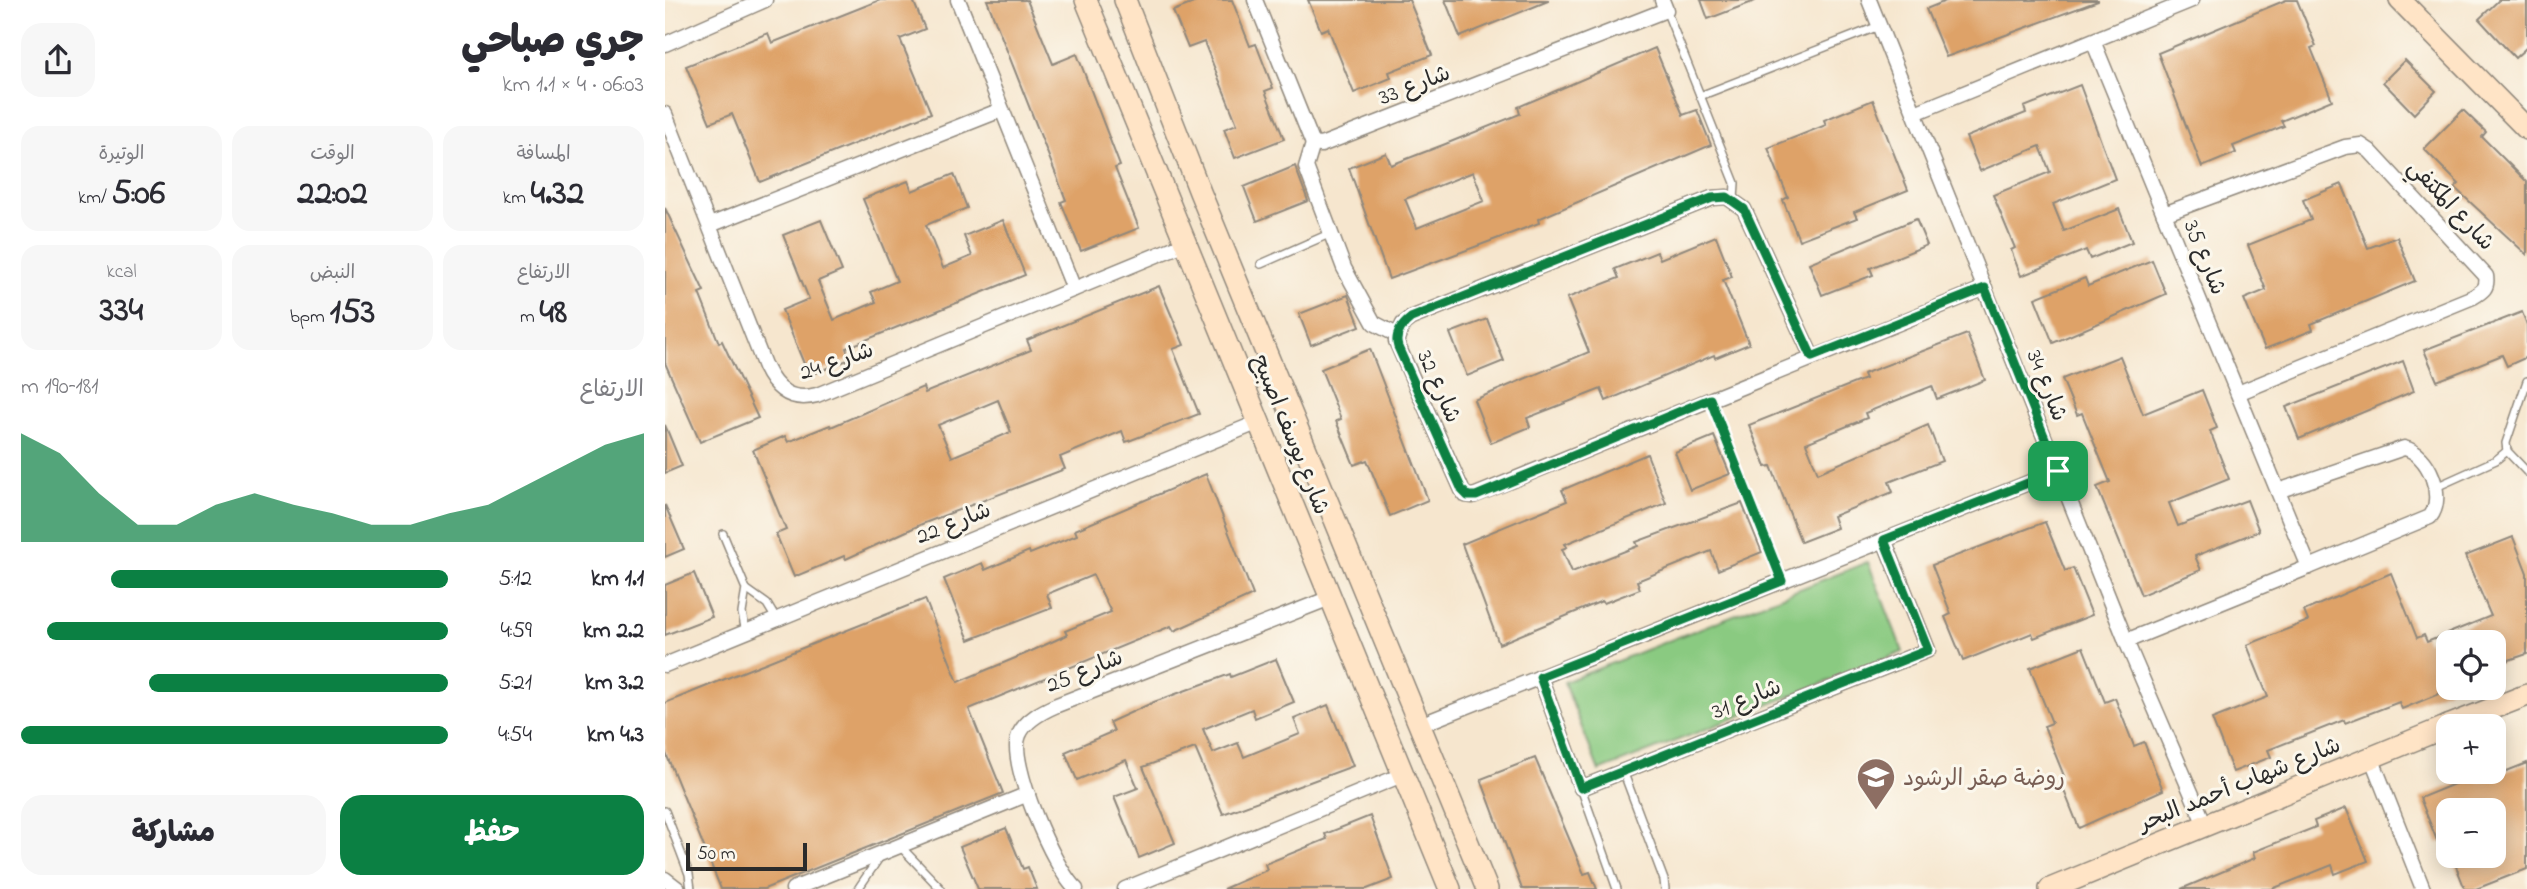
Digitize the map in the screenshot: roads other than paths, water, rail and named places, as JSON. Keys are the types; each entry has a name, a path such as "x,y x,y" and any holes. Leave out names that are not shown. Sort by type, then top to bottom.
{"street":[{"path":"665,44 765,0"},
{"path":"958,0 1074,289"},
{"name":"شارع يوسف اصبيح","path":"1086,0 1450,889"},
{"name":"شارع يوسف اصبيح","path":"1125,0 1487,889"},
{"path":"1255,0 1313,144 1305,167 1329,234 1374,323 1397,335"},
{"name":"شارع 34","path":"1869,0 2126,641 2205,825"},
{"path":"1915,113 2192,0"},
{"path":"2400,0 2527,130"},
{"name":"شارع 33","path":"1313,144 1321,145 1664,5"},
{"name":"شارع 35","path":"2093,41 2309,566"},
{"path":"709,225 1001,110"},
{"name":"شارع 24","path":"665,114 770,377 783,392 797,398 817,395 1186,243"},
{"name":"شارع المكتفي","path":"2164,214 2345,147 2361,145 2370,151 2486,276 2484,291 2473,297 2238,393"},
{"name":"شارع 32","path":"1734,200 1712,198 1411,318 1403,324 1397,335 1398,347 1462,490 1468,496 1476,496 1985,288"},
{"path":"1734,200 1744,209 1812,357"},
{"name":"شارع 22","path":"665,665 1259,422"},
{"path":"2126,641 2426,520 2435,509 2435,487 2423,460 2414,451 2404,448 2278,491"},
{"path":"1420,725 2058,471"},
{"path":"1295,511 1311,516 1325,506 1327,498"},
{"path":"1312,552 1321,539 1329,536 1344,540"},
{"name":"شارع 31","path":"1581,788 1928,650 1884,540"},
{"name":"شارع 25","path":"1076,889 1056,862 1028,794 1018,759 1017,740 1022,729 1041,713 1331,598"},
{"path":"1540,677 1581,788"},
{"name":"شارع شهاب أحمد البحر","path":"2479,714 2527,695"},
{"name":"شارع شهاب أحمد البحر","path":"2050,889 2436,731"},
{"path":"2371,757 2423,889"},
{"path":"1125,889 1402,775"},
{"path":"793,889 1028,794"},
{"path":"665,879 678,889"}],"lane":[{"path":"1664,5 1735,183 1734,200"},
{"path":"1700,96 1879,26"},
{"path":"1261,264 1329,234"},
{"path":"2435,487 2496,460 2507,451 2518,403 2527,380"},
{"path":"1710,399 1782,581"},
{"path":"2507,451 2527,472"},
{"path":"723,534 746,589 742,613 746,632"},
{"path":"746,589 762,598 776,619"},
{"path":"1623,771 1665,889"},
{"path":"1581,788 1618,889"},
{"path":"665,811 689,874 691,889"},
{"path":"900,846 941,889"},
{"path":"858,889 883,853"}],"place":[{"name":"روضة صقر الرشود","path":"1876,811"}]}
